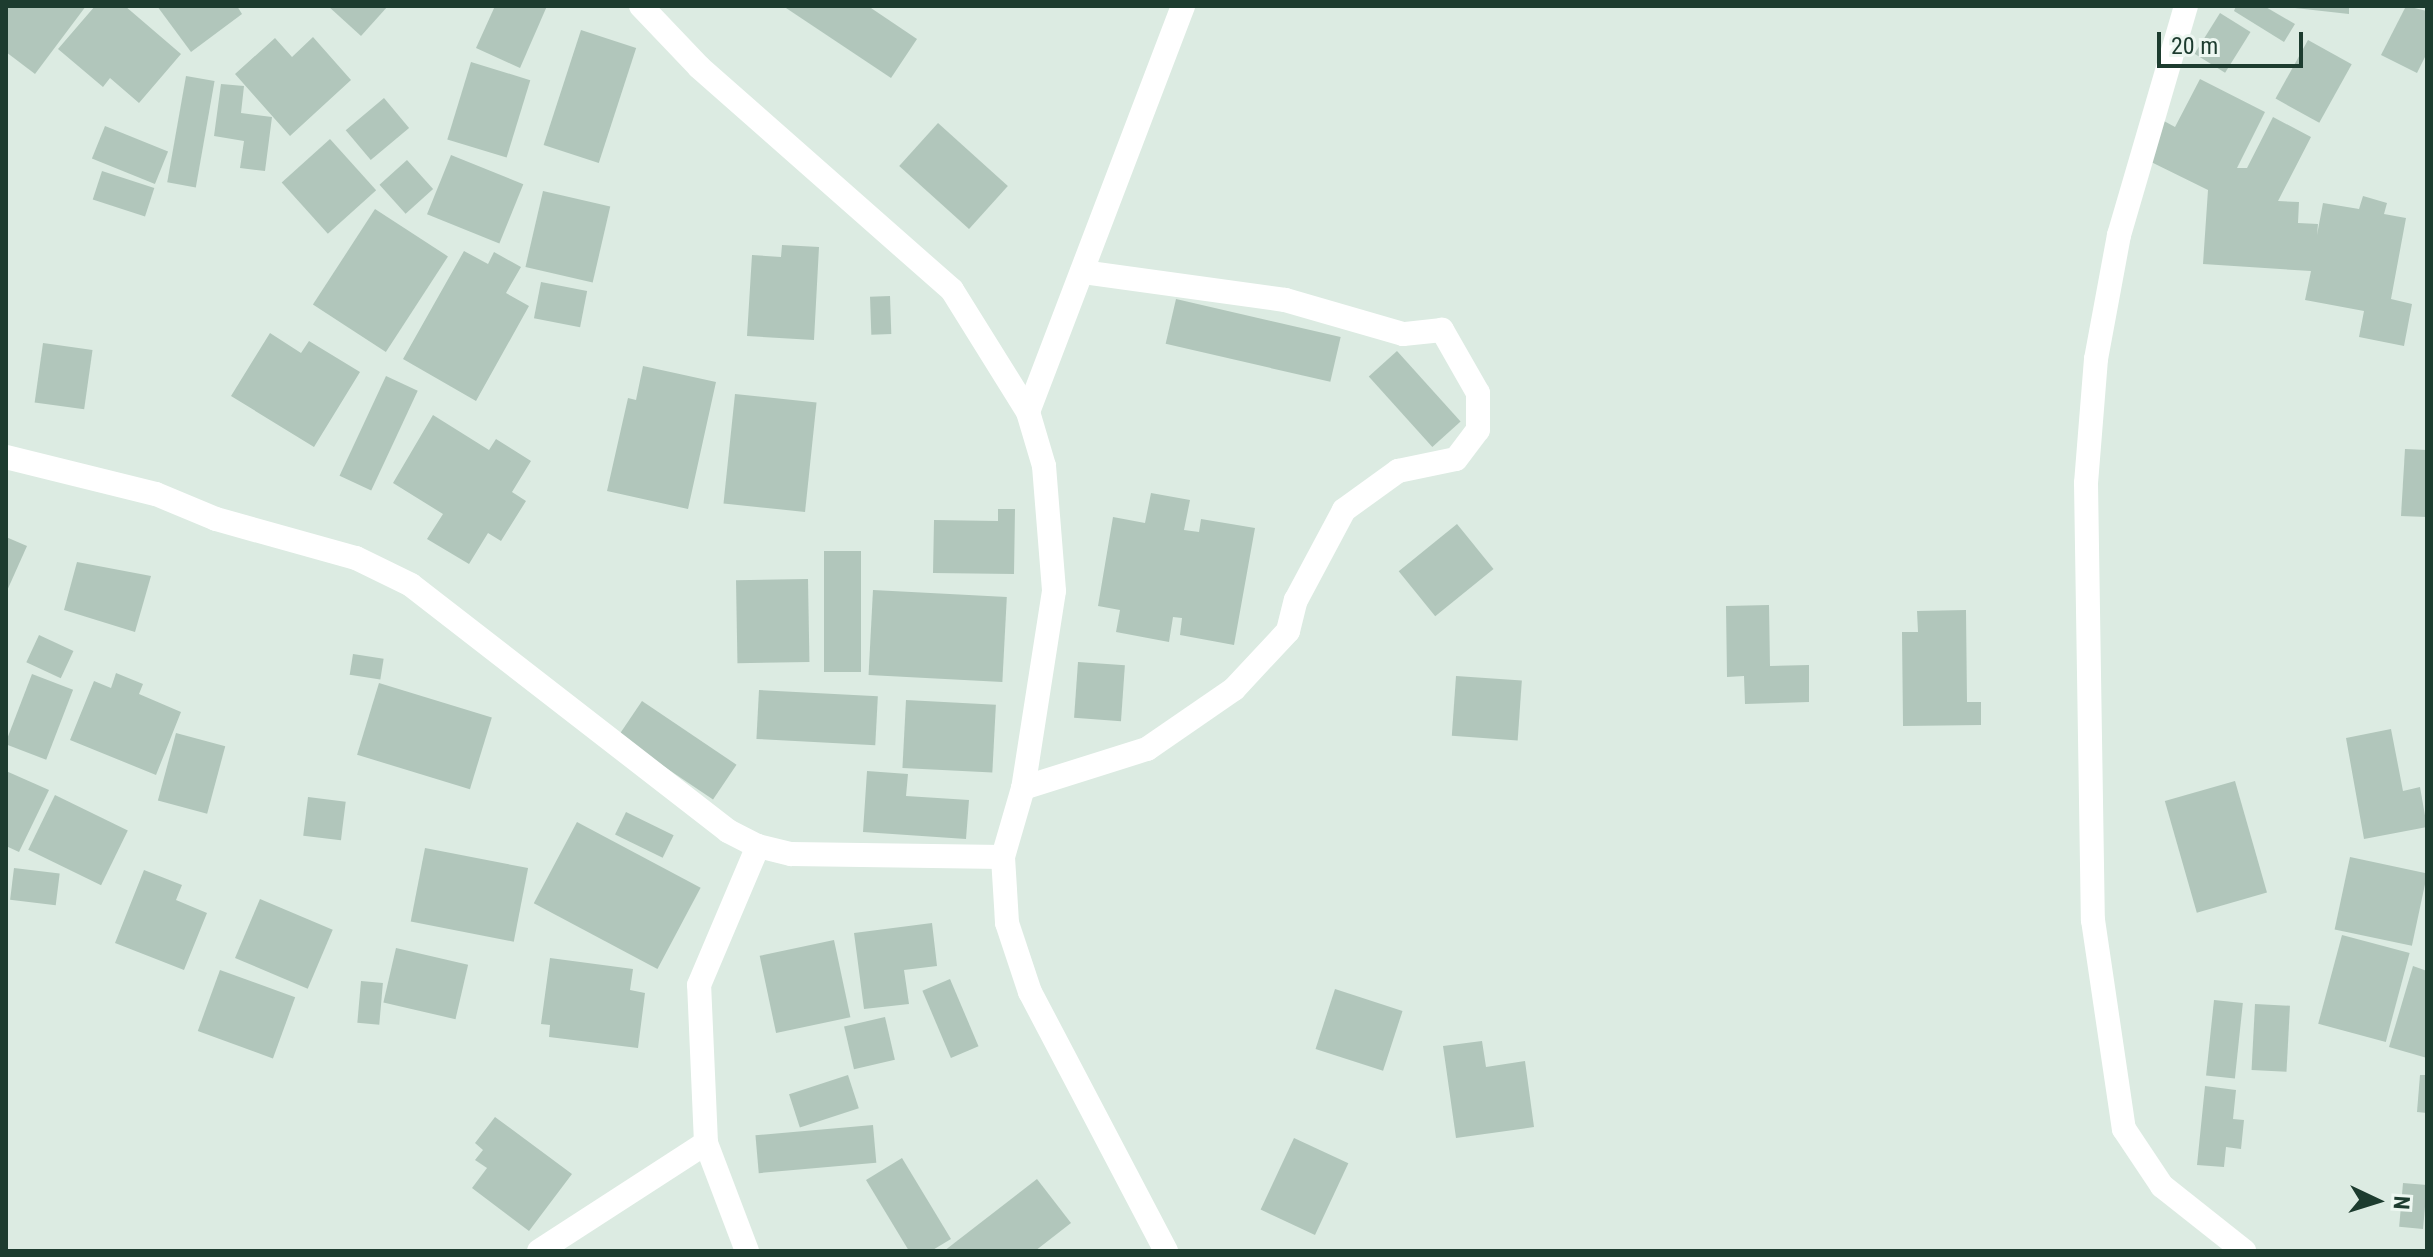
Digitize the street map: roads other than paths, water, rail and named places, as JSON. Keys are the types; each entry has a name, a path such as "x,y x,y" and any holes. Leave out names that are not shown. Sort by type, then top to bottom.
{"street":[{"path":"641,6 699,67 952,290 1028,412 1044,466 1054,591 1023,788 1003,857 1007,923 1030,992 1166,1251"},
{"path":"1028,412 1183,6"},
{"path":"2186,6 2126,205 2096,359 2086,483 2093,920 2124,1129 2162,1186 2244,1251"},
{"path":"1023,788 1147,749 1234,689 1288,631 1296,600 1344,510 1398,471 1456,459 1478,430 1478,393 1442,330 1403,334 1285,300 1082,272"},
{"path":"6,457 156,494 216,519 356,558 411,585 728,831 758,846 791,854 1003,857"},
{"path":"747,1251 706,1143 699,985 758,846"},
{"path":"539,1251 706,1143"}]}
